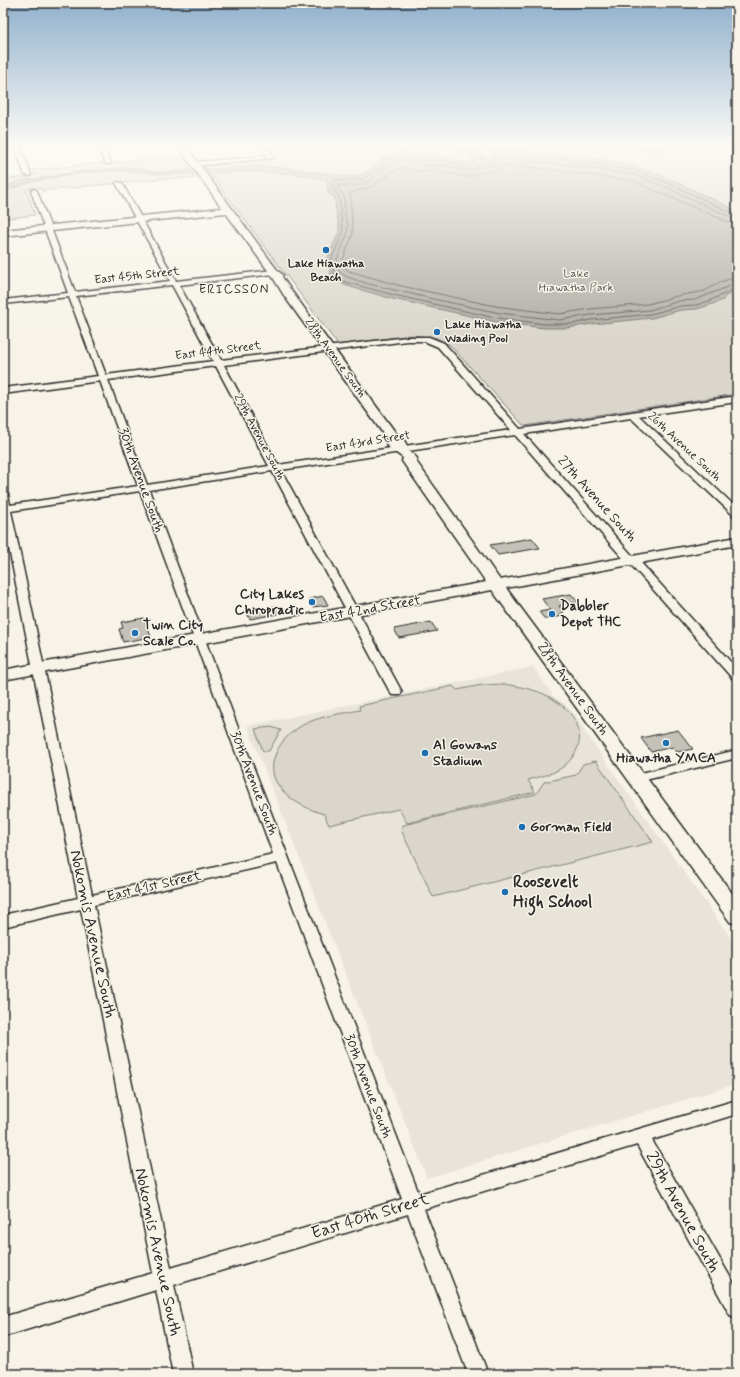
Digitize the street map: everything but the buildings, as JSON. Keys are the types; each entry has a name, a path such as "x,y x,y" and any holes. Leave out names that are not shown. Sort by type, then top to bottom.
{"street":[{"name":"30th Avenue South","path":"41,209 200,640 478,1374"},
{"name":"29th Avenue South","path":"134,209 396,692"},
{"path":"3,233 228,210"},
{"name":"28th Avenue South","path":"228,210 737,916"},
{"name":"East 45th Street","path":"3,302 175,283 275,274"},
{"name":"East 44th Street","path":"3,391 417,338 435,342"},
{"name":"27th Avenue South","path":"435,342 441,345 632,561 737,676"},
{"name":"East 43rd Street","path":"4,509 737,399"},
{"name":"26th Avenue South","path":"632,415 737,513"},
{"name":"Nokomis Avenue South","path":"3,494 4,509 183,1374"},
{"name":"East 42nd Street","path":"3,675 737,541"},
{"path":"637,778 737,754"},
{"name":"East 41st Street","path":"3,921 282,857"},
{"name":"East 40th Street","path":"3,1326 737,1107"},
{"name":"29th Avenue South","path":"642,1136 737,1308"}],"shaded area":[{"name":"Roosevelt High School","path":"533,667 554,697 565,704 576,716 585,732 737,947 737,1084 427,1178 247,726"}],"green space":[{"path":"3,209 33,209 35,215 3,219"},
{"name":"Lake Hiawatha Park","path":"237,209 737,209 737,394 524,426 450,345 436,338 413,335 338,345"},
{"name":"Al Gowans Stadium","path":"504,684 518,686 550,697 573,716 577,725 579,743 576,752 560,769 528,780 535,792 407,823 399,809 329,825 324,814 314,811 293,800 278,785 274,775 273,765 276,753 286,738 301,726 329,716 360,710 359,706 453,686 457,690 482,685"},
{"path":"271,727 281,730 269,751 263,751 255,729"},
{"name":"Gorman Field","path":"596,761 653,842 433,897 401,830 403,825 536,794 544,782 576,775 583,764"}],"water":[{"path":"336,209 733,209 737,211 737,292 725,296 723,300 697,309 681,310 652,318 567,328 544,328 497,322 393,299 344,285 331,275 328,257 339,232"}],"place":[{"name":"Lake Hiawatha Beach","path":"326,250"},
{"name":"Lake Hiawatha Wading Pool","path":"437,332"},
{"name":"City Lakes Chiropractic","path":"312,602"},
{"name":"Dabbler Depot THC","path":"552,614"},
{"name":"Twin City Scale Co.","path":"135,633"},
{"name":"Hiawatha YMCA","path":"666,743"},
{"name":"Al Gowans Stadium","path":"425,753"},
{"name":"Gorman Field","path":"522,827"},
{"name":"Roosevelt High School","path":"505,892"}],"district":[{"name":"ERICSSON","path":"234,289"}]}
